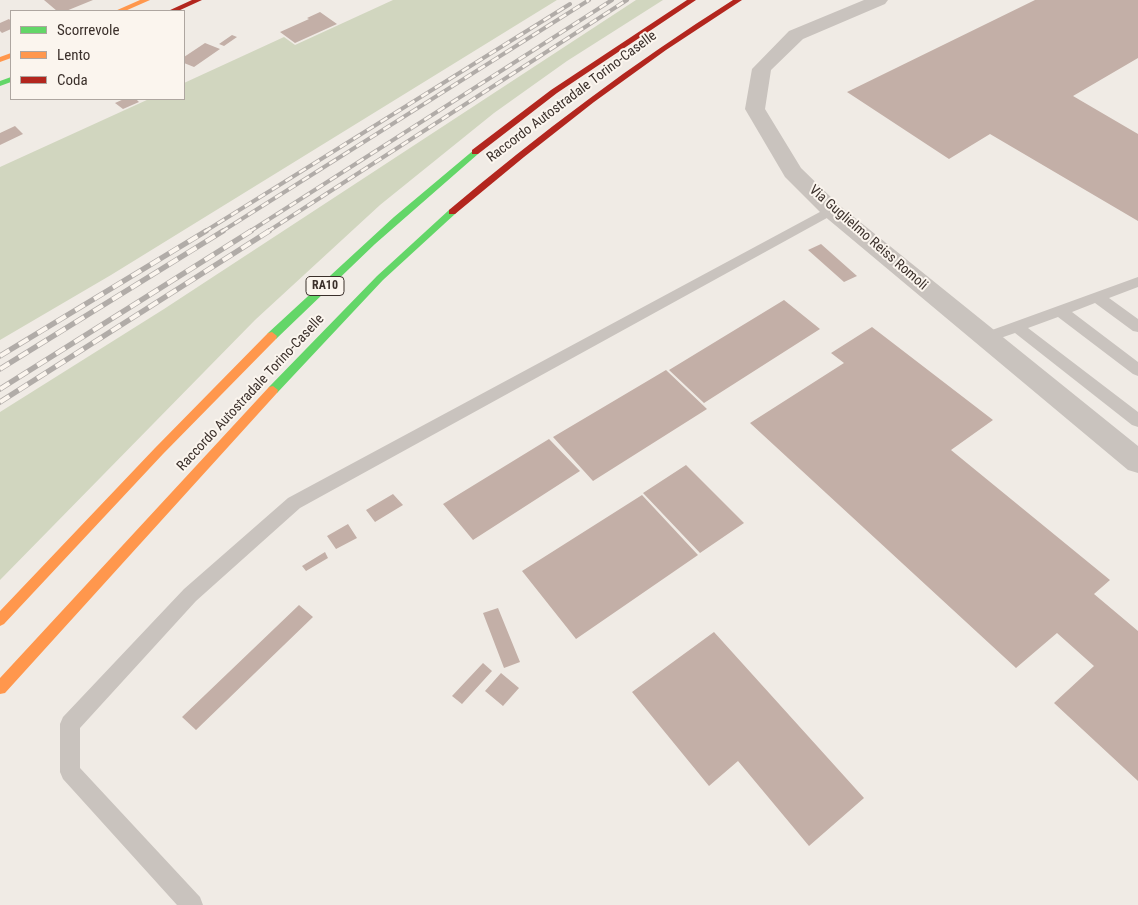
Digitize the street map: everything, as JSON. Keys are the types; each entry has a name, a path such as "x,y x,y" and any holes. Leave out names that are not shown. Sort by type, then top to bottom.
{"main road":[{"path":"121,10 146,0"},
{"path":"174,10 198,0"},
{"name":"Raccordo Autostradale Torino-Caselle","path":"0,620 274,334 369,244 456,167 521,116 587,67 692,0"},
{"name":"Raccordo Autostradale Torino-Caselle","path":"0,688 309,350 402,258 487,181 551,129 659,49 738,0"}],"street":[{"name":"Via Guglielmo Reiss Romoli","path":"879,0 796,35 762,69 755,109 794,172 831,210 1138,462"}],"lane":[{"path":"192,905 70,772 70,724 96,695 190,595 294,503 831,210"},
{"path":"986,338 1059,310 1135,286"},
{"path":"1097,297 1138,326"},
{"path":"1059,310 1138,370"},
{"path":"1017,327 1138,421"}],"green space":[{"path":"393,0 557,0 111,275 0,340 0,167 147,100 185,100 185,83 284,37 295,45"},
{"path":"636,0 663,0 567,61 494,113 380,205 255,320 0,580 0,412 164,309"}],"building":[{"path":"44,0 93,0 68,10 56,10"},
{"path":"1035,0 1138,0 1138,58 1073,96 1138,134 1138,221 990,134 949,159 847,92"},
{"path":"320,12 337,24 295,43 280,32 309,19 307,18"},
{"path":"9,19 10,29 2,33 0,31 0,23"},
{"path":"232,35 237,37 224,46 219,44"},
{"path":"205,43 220,49 194,67 185,63 185,56"},
{"path":"122,100 137,100 139,102 123,109 115,103"},
{"path":"15,126 23,134 0,145 0,133"},
{"path":"821,244 857,276 844,282 808,250"},
{"path":"784,300 820,329 704,403 669,370"},
{"path":"872,327 993,420 951,450 1110,580 1094,594 1138,631 1138,781 1054,703 1094,666 1057,633 1016,668 750,423 844,363 831,353"},
{"path":"666,370 707,409 593,481 553,437"},
{"path":"549,439 580,471 473,540 443,504"},
{"path":"686,465 744,523 700,553 643,493"},
{"path":"393,494 403,505 375,522 366,510"},
{"path":"642,495 698,555 576,639 522,571"},
{"path":"348,524 357,538 336,549 327,536"},
{"path":"325,552 328,558 306,571 302,566"},
{"path":"299,605 313,617 196,730 182,717"},
{"path":"498,608 520,662 504,668 483,613"},
{"path":"714,632 864,798 809,846 738,761 709,786 632,692"},
{"path":"483,663 492,671 462,704 452,696"},
{"path":"501,673 519,688 503,706 485,691"}],"railway":[{"path":"221,232 589,0"},
{"path":"249,232 612,0"},
{"path":"267,232 627,0"},
{"path":"204,232 570,4"},
{"path":"0,356 206,231"},
{"path":"0,369 223,231"},
{"path":"0,389 251,231"},
{"path":"0,402 269,231"}],"traffic: fast":[{"path":"0,84 10,79"},
{"path":"272,336 372,242 475,152"},
{"path":"273,390 380,278 452,212"}],"traffic: slow":[{"path":"121,10 146,0"},
{"path":"0,60 10,55"},
{"path":"0,620 159,451 272,336"},
{"path":"0,688 273,390"}],"traffic: jam":[{"path":"174,10 198,0"},
{"path":"475,152 581,72 692,0"},
{"path":"452,212 520,155 591,100 663,49 738,0"}]}
